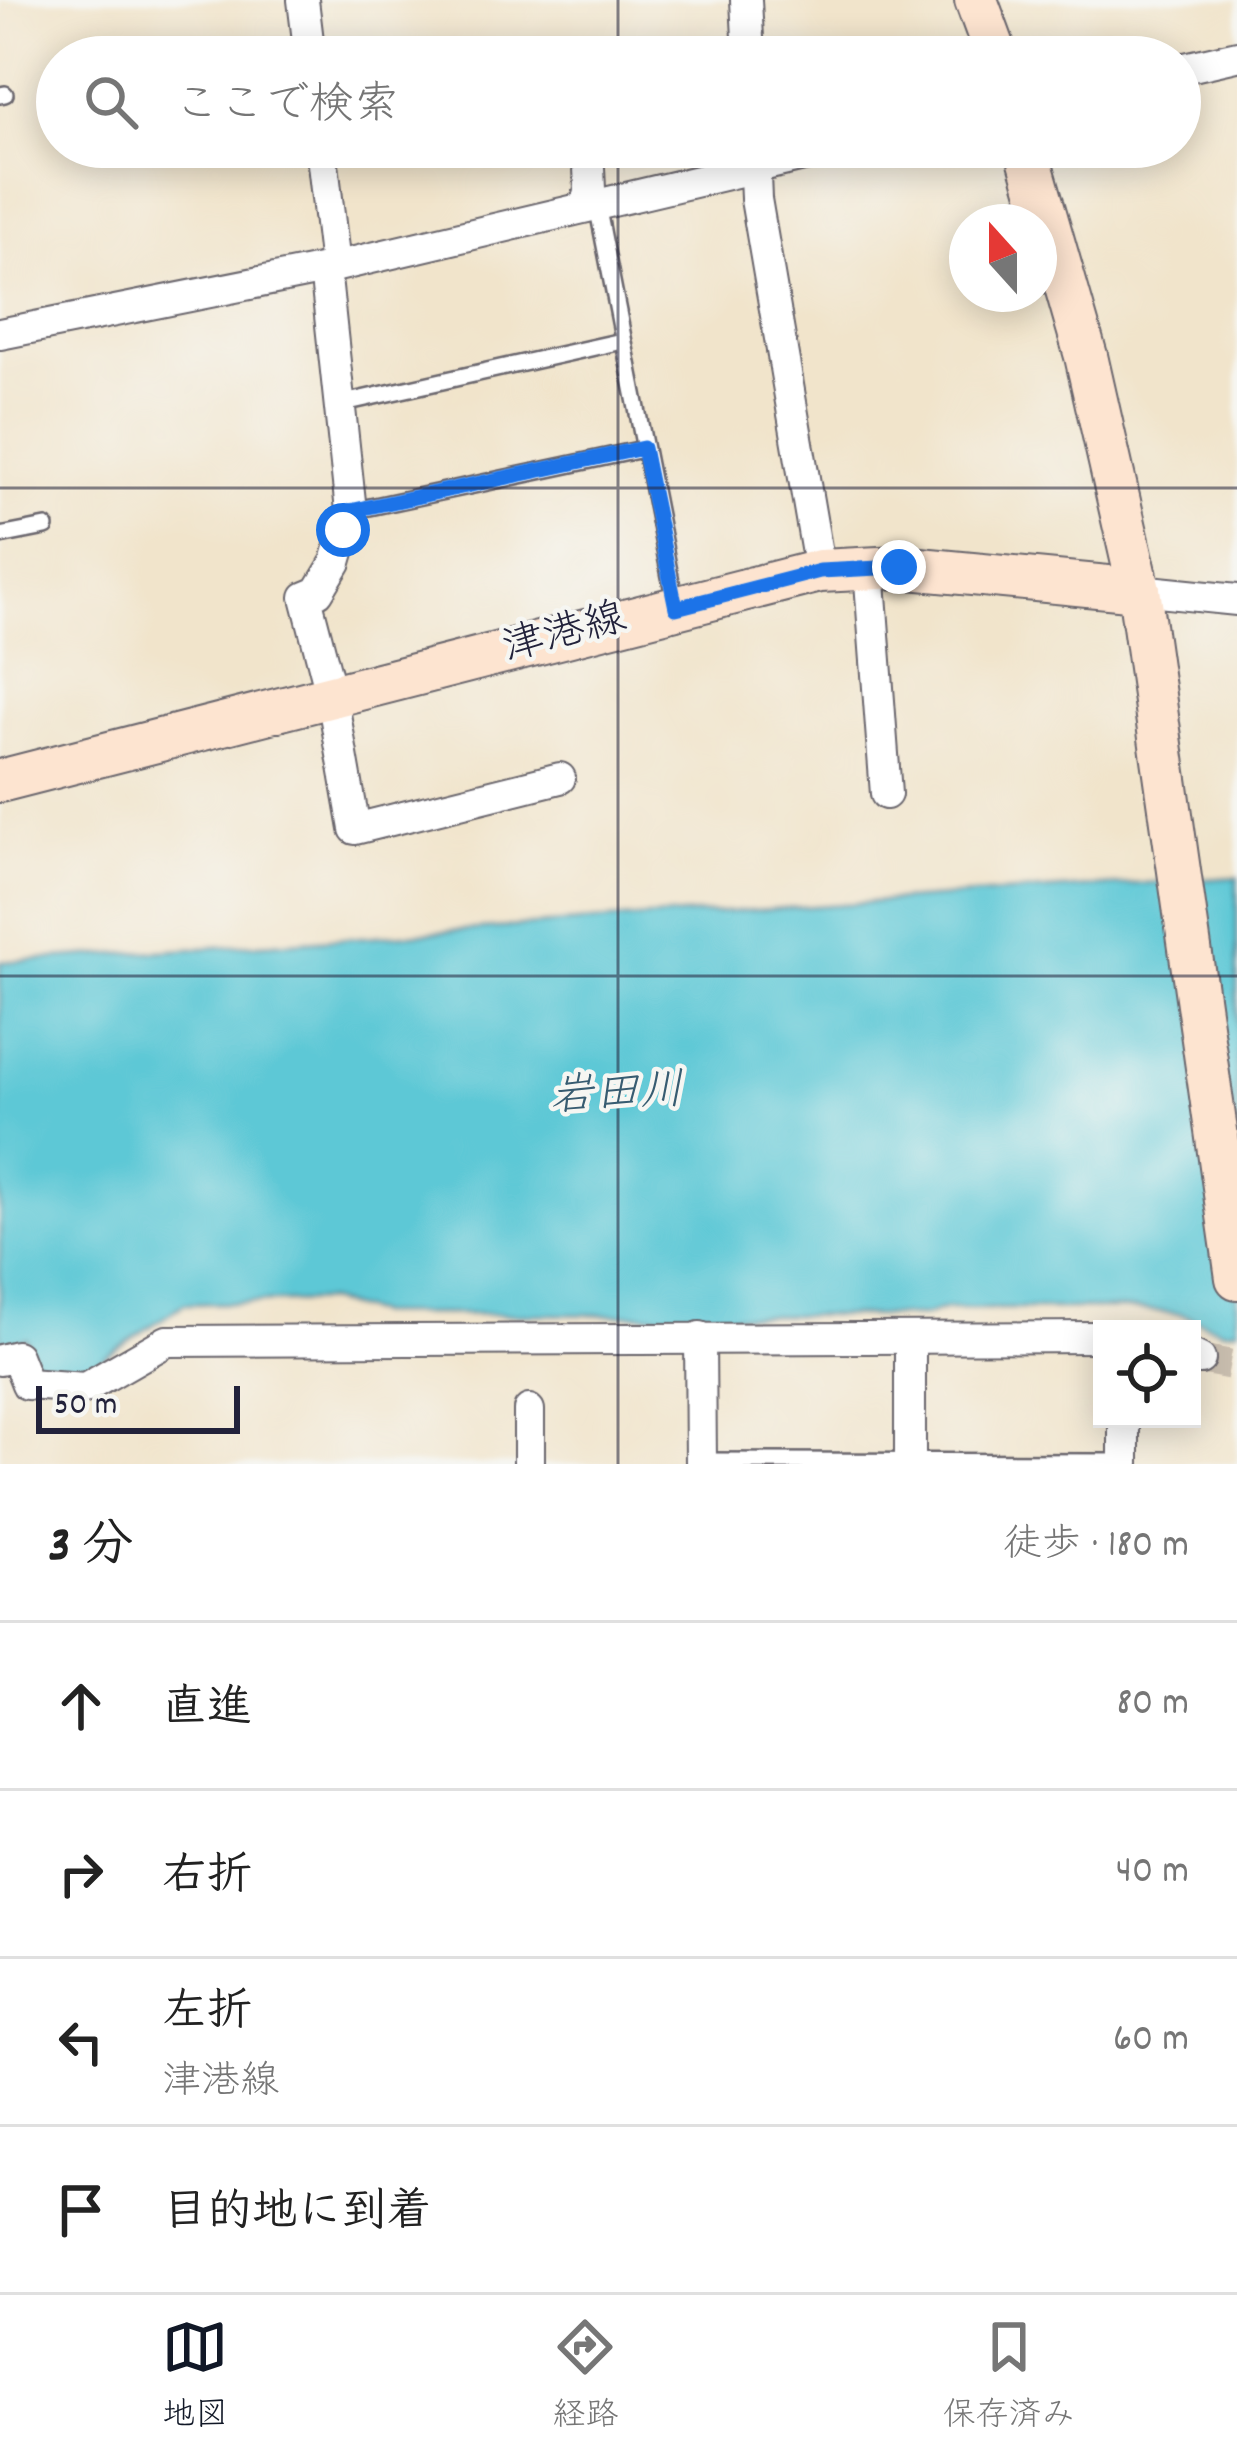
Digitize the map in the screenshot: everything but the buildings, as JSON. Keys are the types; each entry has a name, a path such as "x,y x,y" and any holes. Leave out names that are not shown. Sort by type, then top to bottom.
{"street":[{"path":"303,0 307,36"},
{"path":"746,0 748,36"},
{"path":"976,0 989,36"},
{"path":"1201,64 1237,56"},
{"path":"323,168 350,511 336,562 318,592 306,597 332,697 355,829 560,778"},
{"path":"589,168 591,206"},
{"path":"0,334 330,267 591,206 720,168"},
{"path":"754,168 820,571"},
{"path":"1032,168 1086,356 1139,590 1237,1278"},
{"name":"津港線","path":"0,781 820,571 899,567 1139,590"},
{"path":"869,568 886,794"},
{"path":"1139,590 1237,600"},
{"path":"0,1360 16,1356 27,1384 85,1388 167,1341 1093,1336"},
{"path":"700,1337 701,1462"},
{"path":"910,1349 910,1463"},
{"path":"529,1410 530,1464"},
{"path":"1124,1428 1124,1463"}],"lane":[{"path":"591,206 676,608"},
{"path":"339,404 622,340"},
{"path":"350,511 643,448"},
{"path":"0,536 46,527"},
{"path":"701,1462 1124,1463"}],"water":[{"name":"岩田川","path":"1237,877 1237,1329 1223,1330 1181,1314 1135,1309 946,1309 923,1316 376,1314 327,1301 184,1304 81,1372 38,1369 26,1338 0,1343 0,962"}],"tunnel":[{"path":"1201,1359 1237,1366"}],"route":[{"path":"343,530 350,511 643,448 676,608 820,571 899,567"}]}
